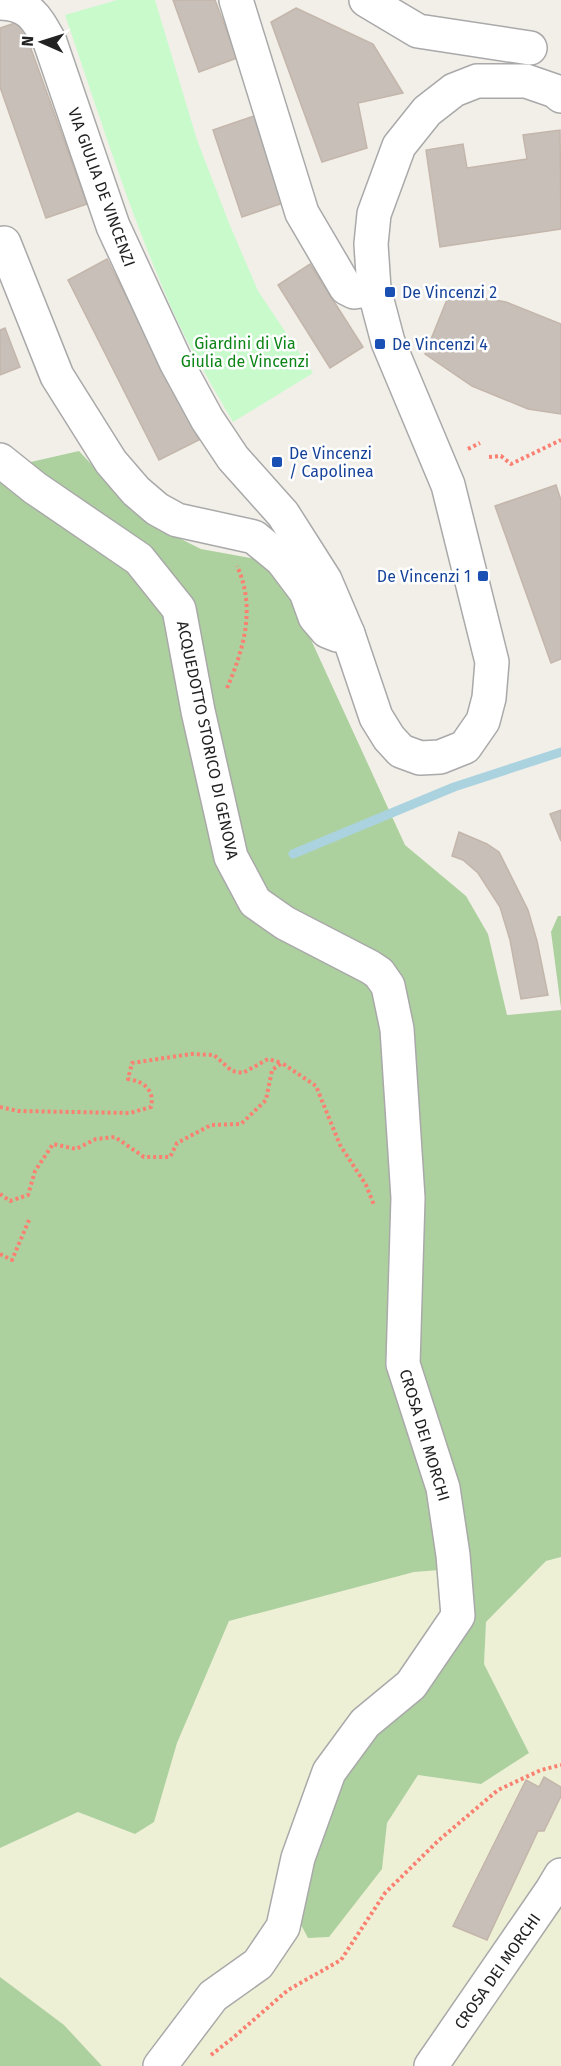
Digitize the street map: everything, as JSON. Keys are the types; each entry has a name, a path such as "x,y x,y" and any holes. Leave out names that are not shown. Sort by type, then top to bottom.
{"street":[{"path":"237,0 302,213 346,288 354,292 374,289"},
{"path":"366,0 418,31 530,48"},
{"name":"VIA GIULIA DE VINCENZI","path":"0,3 24,7 37,20 50,42 113,226 176,362 207,419 233,458 283,514 325,580 348,634 376,717 388,738 401,751 420,758 440,757 465,747 483,721 489,698 492,662 448,485 388,342 374,289 371,244 374,214 399,146 427,111 454,90 477,81 526,81 555,91 561,96"},
{"path":"4,243 57,376 111,462 136,491 157,509 177,519 254,537 282,560 306,592 315,616 327,631 337,636 348,634"},
{"name":"ACQUEDOTTO STORICO DI GENOVA","path":"0,460 139,560 179,609 198,711 231,857 255,902 285,923 370,967 388,986 397,1029 408,1198 406,1277"},
{"name":"CROSA DEI MORCHI","path":"160,2066 213,1996 258,1964 283,1928 298,1858 329,1772 365,1723 411,1685 458,1616 444,1488 403,1364 406,1277"},
{"name":"CROSA DEI MORCHI","path":"431,2066 561,1875"}],"path":[{"path":"489,457 501,456 511,464 561,440"},
{"path":"220,529 241,574 248,608 245,636 238,663 226,689"},
{"path":"0,1107 18,1111 130,1113 151,1107 153,1100 148,1089 138,1081 128,1079 132,1062 191,1054 214,1055 232,1071 243,1073 268,1059 282,1063 316,1086 340,1145 366,1185 377,1214"},
{"path":"0,1194 10,1201 28,1196 35,1171 53,1144 76,1149 96,1139 115,1137 144,1157 170,1157 177,1143 211,1125 241,1124 266,1100 272,1070 282,1063"},
{"path":"0,1254 12,1260 29,1220"},
{"path":"206,2059 288,1990 341,1960 385,1893 439,1839 498,1790 541,1770 561,1765"}],"green space":[{"name":"Giardini di Via Giulia de Vincenzi","path":"117,0 155,0 197,140 229,223 258,291 313,373 233,422 172,310 137,224 65,15"},
{"path":"79,451 143,520 201,549 262,560 291,596 405,845 466,896 488,934 507,1015 561,1010 561,1557 546,1561 486,1622 484,1664 529,1753 481,1784 418,1775 387,1823 382,1869 329,1937 308,1938 299,1921 297,1901 345,1768 446,1652 466,1568 414,1572 229,1621 177,1743 154,1822 135,1834 78,1812 0,1848 0,469"},
{"path":"558,916 561,916 561,1008 551,932"},
{"path":"561,1557 561,2066 102,2066 64,2025 0,1977 0,1848 78,1812 135,1834 153,1822 177,1743 229,1621 414,1572 466,1568 466,1607 345,1768 382,1869 387,1823 418,1775 481,1784 529,1753 484,1664 486,1622 546,1561"},
{"path":"0,1977 64,2025 102,2066 0,2066"}],"building":[{"path":"173,0 215,0 237,58 199,72"},
{"path":"296,8 373,44 403,93 358,103 367,148 322,162 271,22"},
{"path":"21,21 87,204 46,218 0,87 0,28"},
{"path":"254,116 283,203 242,217 213,130"},
{"path":"560,130 561,229 440,247 426,150 463,144 467,168 527,159 523,135"},
{"path":"107,259 199,440 159,460 68,280"},
{"path":"310,264 363,347 330,368 278,285"},
{"path":"450,292 506,302 561,324 561,414 528,409 472,386 425,354"},
{"path":"5,328 20,367 0,375 0,330"},
{"path":"556,485 561,500 561,659 551,663 495,506"},
{"path":"561,810 561,841 550,814"},
{"path":"459,832 499,852 528,910 548,995 521,999 510,940 500,907 478,873 463,860 452,856"},
{"path":"544,1777 561,1787 561,1796 544,1831 538,1831 487,1940 453,1926 526,1780 539,1787"}],"waterway":[{"path":"293,854 454,787 561,752"}],"place":[{"name":"De Vincenzi 2","path":"390,292"},
{"name":"De Vincenzi 4","path":"380,344"},
{"name":"De Vincenzi / Capolinea","path":"277,462"},
{"name":"De Vincenzi 1","path":"483,576"}]}
